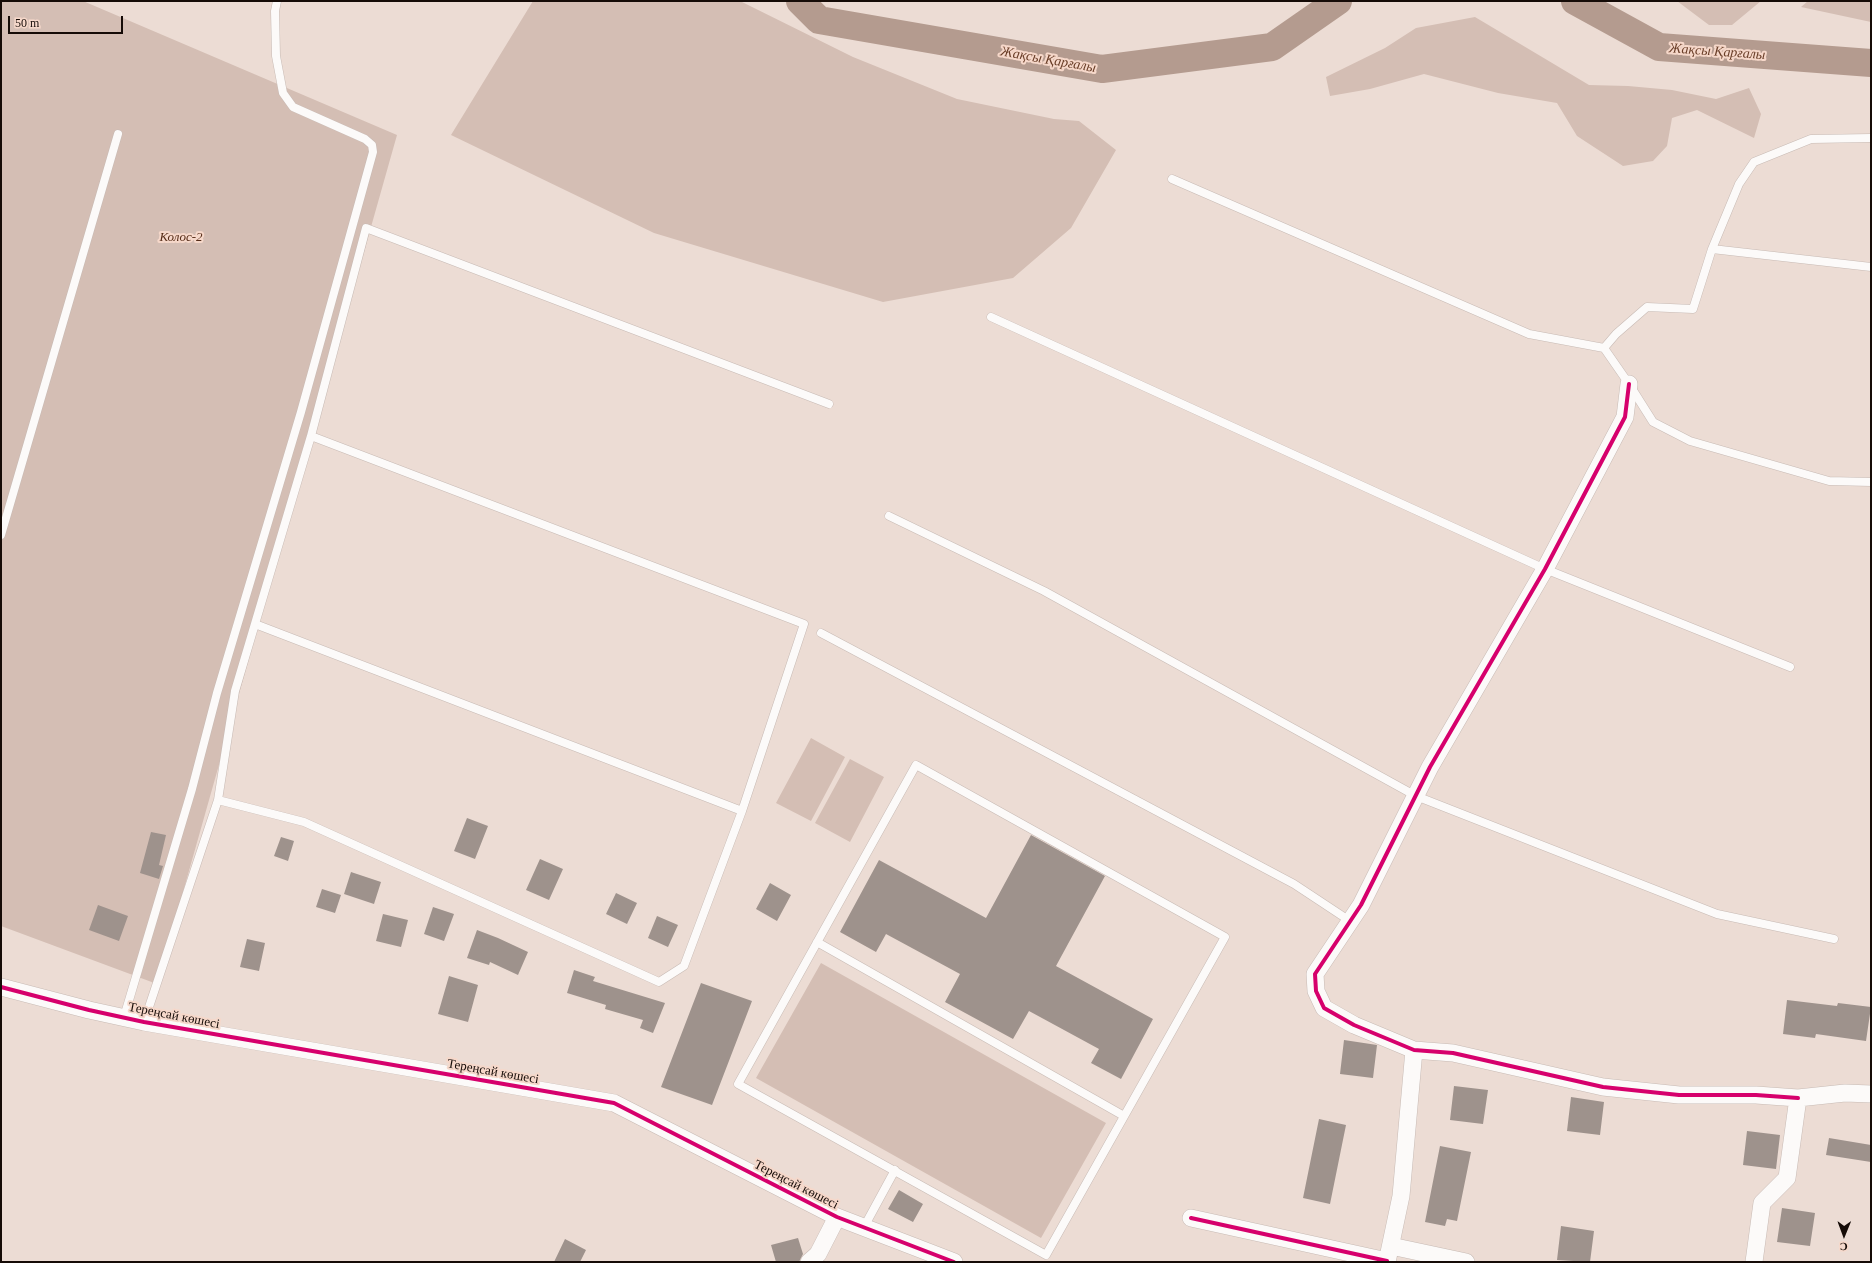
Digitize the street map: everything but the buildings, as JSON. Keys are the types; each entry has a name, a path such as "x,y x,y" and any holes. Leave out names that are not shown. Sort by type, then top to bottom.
{"street":[{"path":"1629,384 1625,417 1545,569 1430,767 1361,905 1315,974 1316,990 1324,1008 1354,1025 1414,1050 1453,1053 1604,1087 1679,1094 1756,1095 1798,1098 1844,1093 1871,1094"},
{"name":"Тереңсай көшесі","path":"1,987 89,1010 144,1022 614,1103 837,1217 954,1262"},
{"path":"1389,1256 1401,1196 1414,1050"},
{"path":"1754,1262 1762,1203 1787,1178 1798,1098"},
{"path":"809,1262 818,1254 837,1217"},
{"path":"1191,1218 1389,1256 1466,1262"}],"lane":[{"path":"124,1017 192,789 217,693 312,373 373,152 372,145 365,140 293,107 282,93 276,56 275,11 277,1"},
{"path":"1,535 118,134"},
{"path":"1604,348 1616,334 1647,307 1693,309 1712,249 1739,184 1754,162 1811,139 1871,138"},
{"path":"1172,179 1529,334 1604,348 1653,422 1690,440 1829,481 1871,482"},
{"path":"144,1022 218,800 235,691 311,436 366,228 829,404"},
{"path":"1712,249 1871,268"},
{"path":"991,317 1545,569 1790,667"},
{"path":"218,800 304,822 658,982 684,966 742,811 804,624 311,436"},
{"path":"889,516 1044,591 1416,796 1717,914 1834,939"},
{"path":"255,624 742,811"},
{"path":"821,633 1294,884 1350,921"},
{"path":"916,765 1225,937 1124,1116 1046,1255 738,1084 916,765"},
{"path":"817,942 1124,1116"},
{"path":"864,1228 895,1170"}],"green space":[{"name":"Колос-2","path":"1,1 83,1 397,135 157,984 1,926"},
{"path":"533,1 740,1 853,57 957,99 1054,119 1079,121 1116,150 1071,228 1013,278 883,302 654,233 451,135"},
{"path":"1677,1 1761,1 1732,25 1709,25"},
{"path":"1808,1 1871,1 1871,22 1801,7"},
{"path":"1475,17 1589,85 1628,86 1672,90 1716,99 1749,88 1761,114 1754,138 1697,110 1672,118 1667,146 1653,161 1623,166 1577,136 1557,103 1498,93 1424,74 1370,89 1330,96 1326,77 1385,48 1416,28"},
{"path":"811,738 845,757 811,821 776,803"},
{"path":"850,759 884,777 850,842 815,823"},
{"path":"821,963 1106,1123 1041,1238 756,1078"}],"waterway":[{"name":"Жақсы Қарғалы","path":"800,1 819,20 1102,69 1272,47 1338,1"},
{"name":"Жақсы Қарғалы","path":"1575,1 1659,47 1871,63"}],"cycle path":[{"path":"1629,384 1625,417 1545,569 1430,767 1361,905 1315,974 1316,991 1324,1008 1354,1025 1414,1050 1453,1053 1603,1087 1679,1095 1756,1095 1798,1098"},
{"path":"1,987 89,1010 144,1022 614,1103 837,1217 954,1262"},
{"path":"1191,1218 1387,1261"}]}
